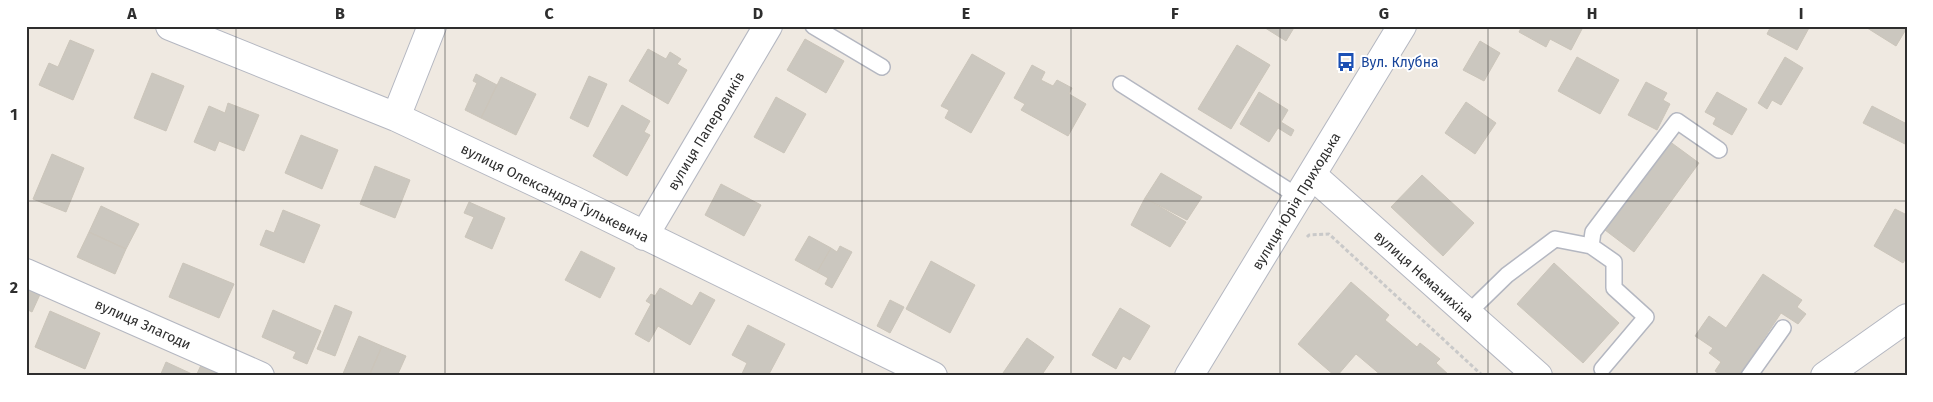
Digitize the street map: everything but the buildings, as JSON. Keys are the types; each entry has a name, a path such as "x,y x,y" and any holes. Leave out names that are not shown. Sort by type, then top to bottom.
{"street":[{"name":"вулиця Олександра Гулькевича","path":"170,26 396,117 573,200 933,376"},
{"path":"396,117 432,26"},
{"name":"вулиця Паперовиків","path":"644,236 768,26"},
{"name":"вулиця Юрія Приходька","path":"1189,376 1402,26"},
{"name":"вулиця Неманихіна","path":"1305,186 1467,314 1538,376"},
{"name":"вулиця Злагоди","path":"26,273 260,376"},
{"path":"1825,376 1907,318"}],"lane":[{"path":"813,26 882,67"},
{"path":"1121,84 1305,186"},
{"path":"1591,246 1593,232 1677,120 1719,150"},
{"path":"1467,314 1507,275 1555,239 1591,246 1614,262 1614,288 1646,317 1602,369"},
{"path":"1749,376 1783,328"}],"path":[{"path":"1304,243 1309,235 1329,234 1483,376"}],"place":[{"name":"Вул. Клубна","path":"1346,62"}]}
